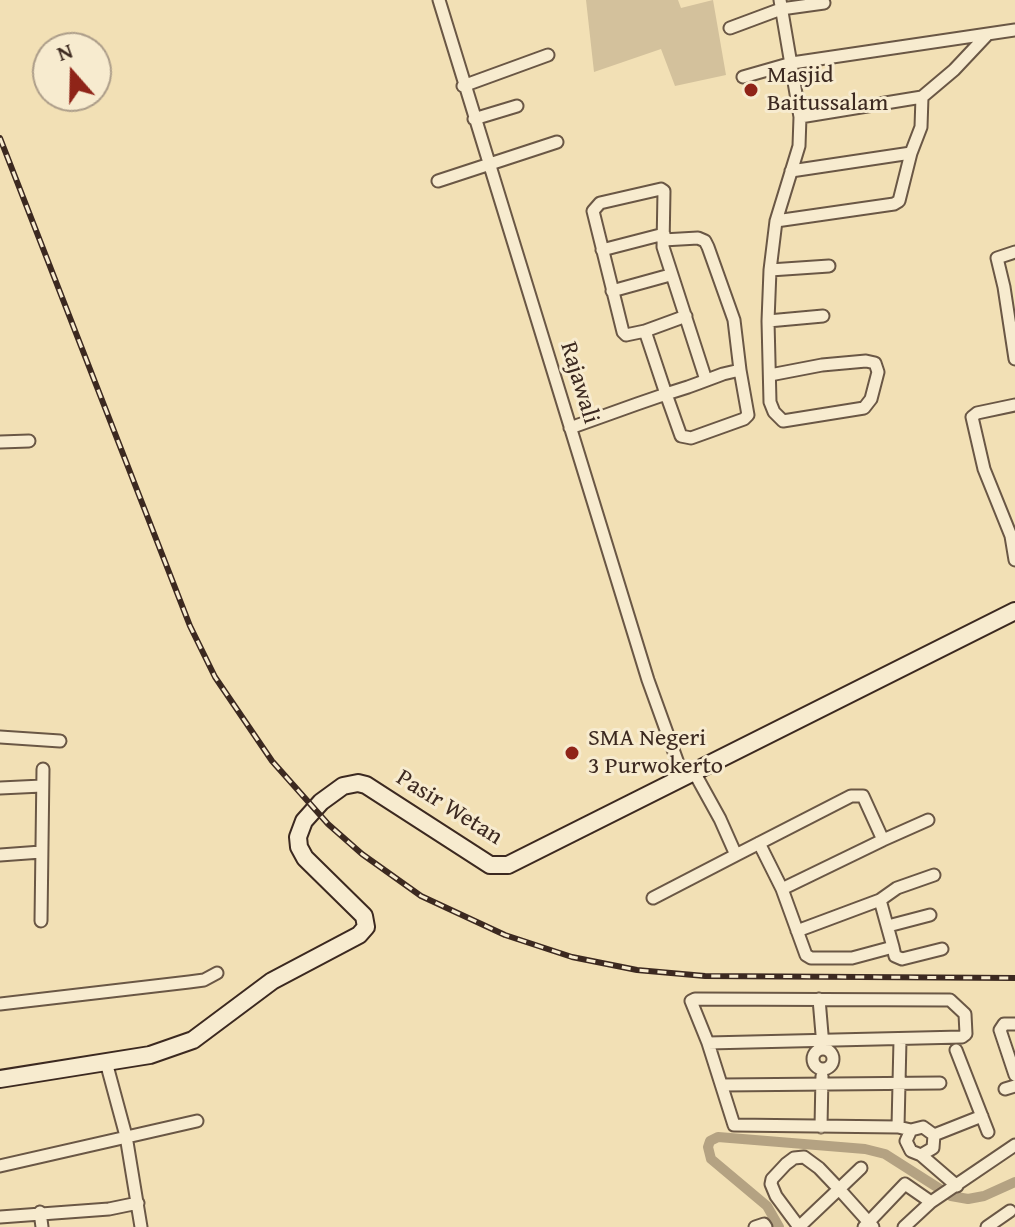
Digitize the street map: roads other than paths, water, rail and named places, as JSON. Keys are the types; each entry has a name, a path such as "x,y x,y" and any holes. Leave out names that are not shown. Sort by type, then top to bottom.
{"street":[{"name":"Rajawali","path":"439,0 648,680 689,774 720,819 736,855"},
{"path":"730,28 780,5 824,3"},
{"path":"770,375 866,361 875,363 878,372 871,399 864,408 783,421 770,402 768,321 770,270 776,221 799,146 800,117 780,5"},
{"path":"743,77 792,63 1015,30"},
{"path":"800,117 922,97 954,70 986,36"},
{"path":"463,86 548,55"},
{"path":"776,221 894,204 902,195 911,153 921,127 922,97"},
{"path":"474,119 517,106"},
{"path":"438,181 557,142"},
{"path":"791,171 911,153"},
{"path":"686,316 645,331 624,334 593,211 596,205 663,189 664,237 670,275 686,316 706,380"},
{"path":"602,250 664,237 705,241 734,320 740,370 747,397 747,417 684,438 678,431 645,331"},
{"path":"1015,252 1000,255 997,260 1015,359"},
{"path":"770,270 829,266"},
{"path":"612,291 670,275"},
{"path":"768,321 823,316"},
{"path":"570,428 740,370"},
{"path":"1015,405 977,413 972,417 984,469 1011,536 1015,560"},
{"path":"0,442 29,441"},
{"name":"Pasir Wetan","path":"0,1079 150,1055 193,1040 272,981 363,930 366,924 360,909 305,858 299,847 298,837 304,821 321,802 343,786 366,785 490,865 508,865 1015,611"},
{"path":"0,737 60,741"},
{"path":"41,921 43,769"},
{"path":"0,788 42,786"},
{"path":"653,898 857,795 863,796 883,840"},
{"path":"782,889 928,820"},
{"path":"759,843 782,889 806,955 811,958 852,958 893,947"},
{"path":"0,855 41,852"},
{"path":"797,931 880,900 897,888 934,875"},
{"path":"880,900 895,956 902,959 942,949"},
{"path":"888,926 930,915"},
{"path":"0,1004 204,980 217,973"},
{"path":"819,999 823,1045 813,1059 816,1067 823,1069 821,1127"},
{"path":"708,1043 823,1045 962,1037 966,1034 965,1014 956,1003 940,999 692,1000 734,1125 898,1127 911,1130 923,1127 934,1135"},
{"path":"1015,1024 1004,1024 1000,1030 1015,1075"},
{"path":"898,1127 900,1040"},
{"path":"956,1050 988,1132"},
{"path":"106,1062 126,1136 141,1227"},
{"path":"722,1085 940,1083"},
{"path":"934,1135 982,1116"},
{"path":"0,1166 197,1121"},
{"path":"911,1130 907,1136 907,1147 915,1154 921,1155 933,1148 934,1135"},
{"path":"904,1227 931,1202 1015,1145"},
{"path":"921,1155 951,1190"},
{"path":"861,1168 839,1189 799,1227 771,1184 786,1164 794,1158 804,1157 812,1161 839,1189 869,1225 905,1184 931,1202"},
{"path":"0,1217 109,1209 138,1203"},
{"path":"987,1227 1010,1211"},
{"path":"40,1212 42,1227"},
{"path":"755,1227 764,1224 766,1227"}],"waterway":[{"path":"779,1227 767,1206 711,1159 710,1141 718,1137 865,1149 885,1154 951,1196 968,1199 984,1196 1015,1182"}],"railway":[{"path":"0,138 190,626 215,677 272,761 328,824 362,854 421,896 505,935 572,957 637,970 705,976 1015,978"}],"place":[{"name":"Masjid Baitussalam","path":"751,90"},
{"name":"SMA Negeri 3 Purwokerto","path":"572,753"}]}
